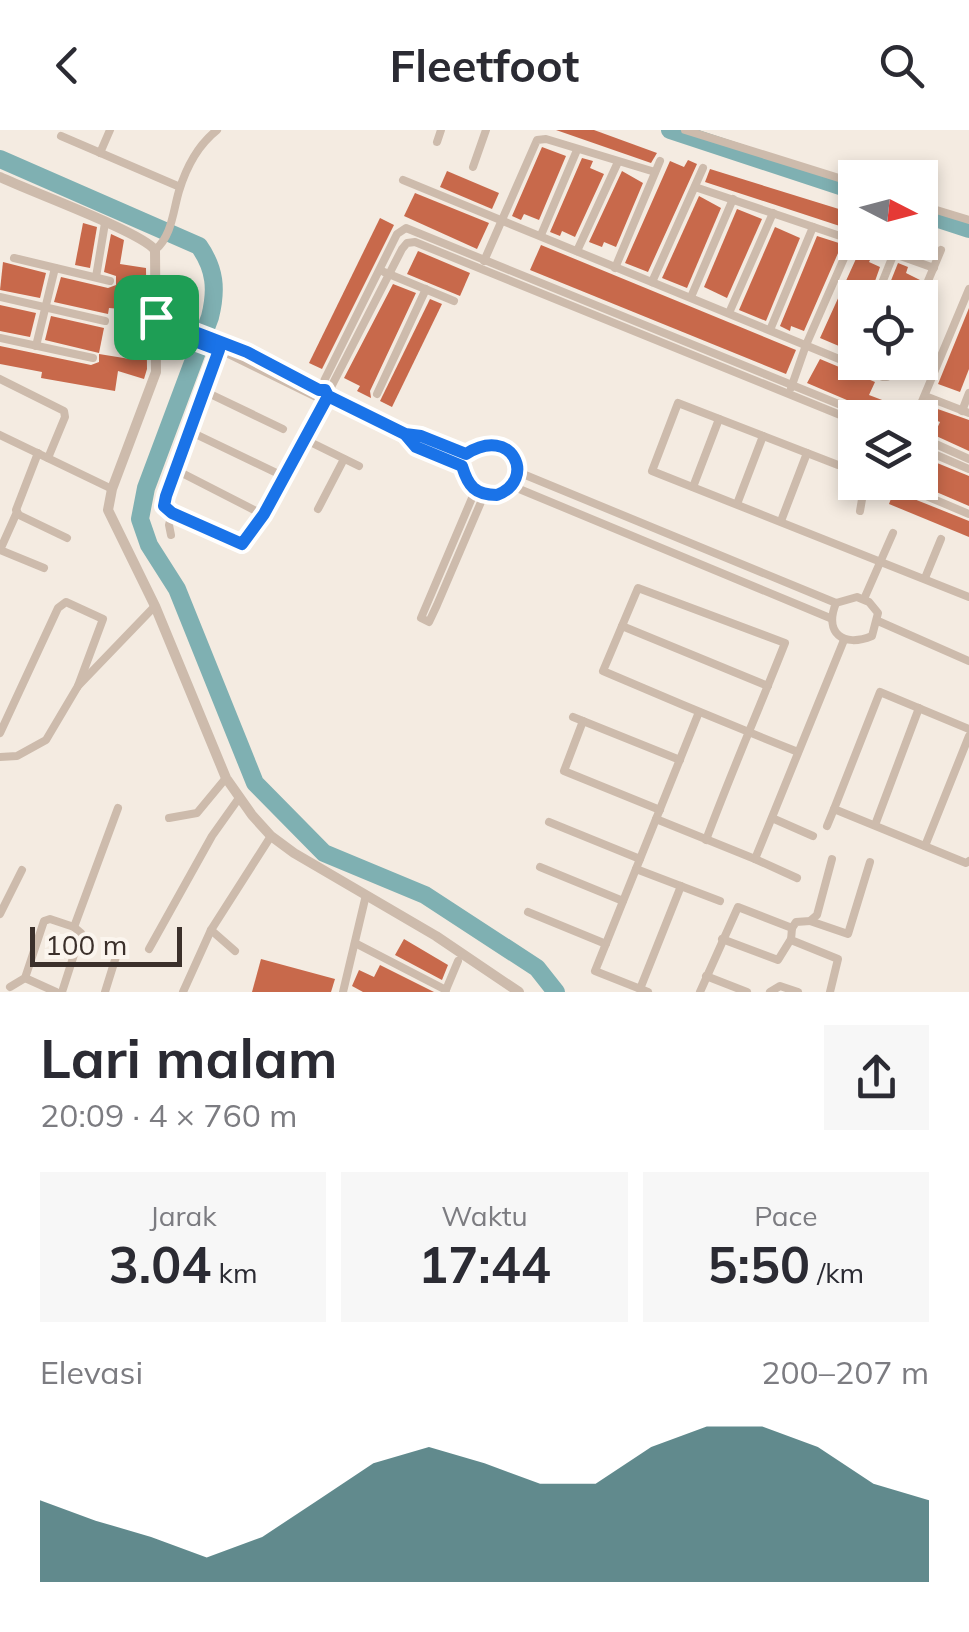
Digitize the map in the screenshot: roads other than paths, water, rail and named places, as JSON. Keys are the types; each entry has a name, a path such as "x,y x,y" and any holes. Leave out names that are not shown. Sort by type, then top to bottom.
{"street":[{"path":"100,153 110,130"},
{"path":"217,130 202,143 180,187 160,246 153,386 112,489 108,510 112,524 155,606 226,778 271,836 308,862 436,936 519,992"},
{"path":"437,142 441,130"},
{"path":"473,167 486,130"},
{"path":"685,130 838,178"},
{"path":"61,136 180,187"},
{"path":"482,268 535,141 546,139 655,172"},
{"path":"541,235 576,150"},
{"path":"615,268 660,160"},
{"path":"577,251 618,162"},
{"path":"652,282 703,168"},
{"path":"0,177 160,246"},
{"path":"403,180 838,359"},
{"path":"694,188 838,235"},
{"path":"691,297 732,199"},
{"path":"938,211 969,220"},
{"path":"729,313 773,213"},
{"path":"96,277 105,223"},
{"path":"770,330 813,227"},
{"path":"218,345 206,392 164,504 172,513 240,544 264,514 304,439 403,228 412,228 485,257 626,320 838,405"},
{"path":"397,234 407,243 423,244 626,320"},
{"path":"384,272 407,243"},
{"path":"929,280 941,250"},
{"path":"14,258 110,281"},
{"path":"791,389 806,345 847,260"},
{"path":"913,260 934,268"},
{"path":"36,346 55,268"},
{"path":"384,272 454,302"},
{"path":"923,400 969,288"},
{"path":"376,394 426,289"},
{"path":"0,297 105,322"},
{"path":"156,322 218,345 405,434 421,436 466,454"},
{"path":"0,338 93,358"},
{"path":"0,380 64,411 48,458"},
{"path":"791,389 838,412"},
{"path":"206,392 283,430"},
{"path":"925,396 966,412 969,393"},
{"path":"838,465 678,403 652,471 969,596"},
{"path":"692,486 719,419"},
{"path":"189,431 284,477"},
{"path":"405,434 416,447 462,466"},
{"path":"0,435 112,489"},
{"path":"737,504 764,436"},
{"path":"304,439 359,466"},
{"path":"493,443 504,446 514,456 518,472 512,486 497,495 480,493 467,481 462,466 466,454 493,443"},
{"path":"938,445 969,459"},
{"path":"781,521 807,453"},
{"path":"38,454 0,550 44,568"},
{"path":"938,456 969,469"},
{"path":"318,509 344,459"},
{"path":"176,470 264,514"},
{"path":"518,472 836,604 857,596 864,599 878,613 872,636 858,642 844,640 832,628 830,618 836,604"},
{"path":"512,486 830,618"},
{"path":"480,493 438,605 430,622 425,622 421,618 480,493"},
{"path":"860,511 862,500"},
{"path":"936,500 969,514"},
{"path":"17,512 67,538"},
{"path":"172,513 172,534"},
{"path":"864,599 893,533"},
{"path":"925,578 941,539"},
{"path":"706,840 748,732 785,644 638,588 603,672 699,712 748,732 798,752"},
{"path":"0,733 58,608 66,602 103,619 78,686 46,740 17,756 0,757"},
{"path":"78,686 155,606"},
{"path":"878,621 969,660"},
{"path":"622,626 768,686"},
{"path":"754,860 844,640"},
{"path":"827,826 880,692 969,733 925,846"},
{"path":"875,825 919,708"},
{"path":"681,886 644,991 595,971 699,712"},
{"path":"573,717 680,760"},
{"path":"583,721 564,770 660,810"},
{"path":"169,818 197,813 226,778"},
{"path":"150,949 212,836 238,798"},
{"path":"74,927 118,808"},
{"path":"834,809 969,861"},
{"path":"772,818 813,836"},
{"path":"656,819 797,878"},
{"path":"549,822 640,859"},
{"path":"183,992 212,930 271,836"},
{"path":"810,921 818,914 832,859"},
{"path":"722,939 779,960 799,920 848,934 870,862"},
{"path":"540,867 623,901"},
{"path":"636,869 720,901"},
{"path":"0,914 22,870"},
{"path":"354,992 344,989 366,895"},
{"path":"700,992 740,906 792,928"},
{"path":"528,912 606,944"},
{"path":"8,989 24,978 44,921 50,919 81,933 59,992 24,978"},
{"path":"212,930 235,951"},
{"path":"791,939 838,959 830,992"},
{"path":"355,942 446,991 458,961"},
{"path":"105,992 118,947"},
{"path":"706,976 747,992"},
{"path":"770,992 780,986 798,992"}],"waterway":[{"path":"670,130 838,185"},
{"path":"0,159 199,246 208,263 214,288 210,317 146,488 140,519 149,545 177,589 255,783 324,853 425,895 537,968 556,992"},
{"path":"938,219 969,229"}]}
